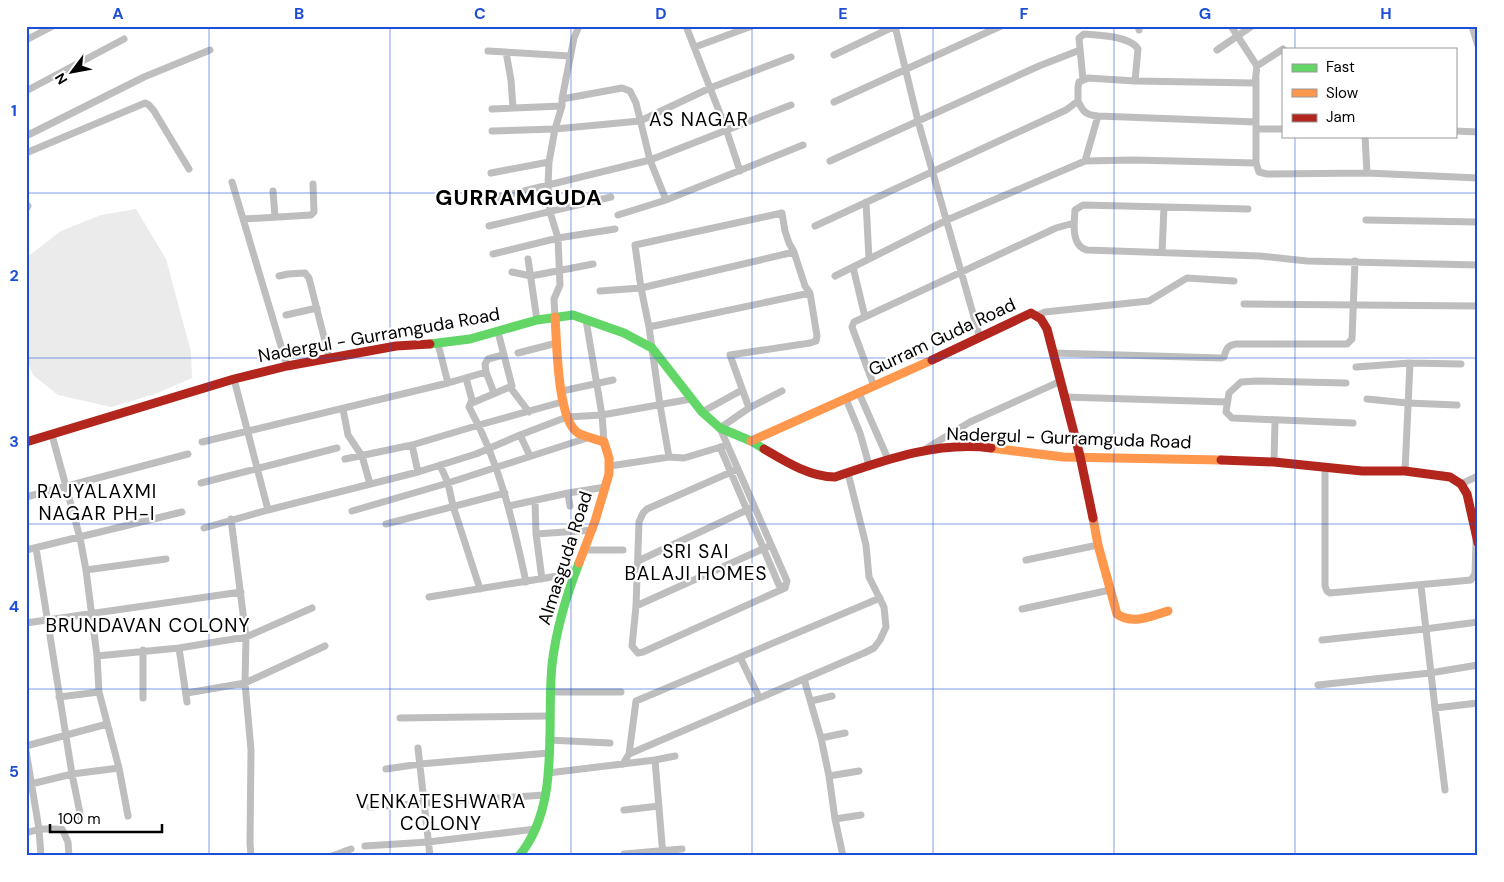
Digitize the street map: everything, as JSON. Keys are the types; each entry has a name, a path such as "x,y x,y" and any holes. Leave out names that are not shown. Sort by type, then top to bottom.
{"main road":[{"name":"Gurram Guda Road","path":"751,441 980,338 1030,313 1038,315 1047,329 1054,353 1080,456 1098,545 1117,614 1121,618 1129,620 1168,611"},
{"name":"Nadergul - Gurramguda Road","path":"26,442 234,379 287,366 396,346 438,344 470,339 537,320 572,315 624,333 652,348 702,412 720,428 751,441 783,460 814,474 826,477 835,477 888,458 941,447 984,447 1044,455 1274,462 1362,472 1405,471 1450,477 1462,484"},
{"path":"555,317 562,402 567,417 577,432 604,442"},
{"name":"Almasguda Road","path":"522,855 529,847 543,811 548,773 550,692 555,640 561,614 593,530 606,487 610,466 609,454 604,442"},
{"path":"1462,484 1470,504 1477,542"}],"street":[{"path":"555,317 554,299 560,285 558,238 550,212 549,162 574,38 580,26"},
{"path":"686,26 726,129 740,171"},
{"path":"695,48 752,26"},
{"path":"834,55 895,26 904,70 980,338"},
{"path":"834,102 1001,26"},
{"path":"1231,26 1257,66 1256,163 1259,172 1267,174 1367,173 1478,178"},
{"path":"1217,50 1252,26"},
{"path":"1472,26 1478,46"},
{"path":"26,40 50,27"},
{"path":"1083,80 1079,38 1084,34 1106,36 1133,43 1138,48 1135,81"},
{"path":"26,91 124,39"},
{"path":"26,136 144,77 210,50"},
{"path":"830,161 1039,66 1080,50"},
{"path":"1257,66 1282,50"},
{"path":"488,51 570,56"},
{"path":"506,52 513,108"},
{"path":"492,131 555,129 640,121 710,88 791,58"},
{"path":"1256,79 1253,83 1135,81 1104,78 1083,80 1079,82 1078,101 1082,110 1088,115 1256,125 1282,129"},
{"path":"492,109 562,103 622,88 630,91 636,103 650,160 666,200"},
{"path":"815,226 932,170 1020,132 1066,110 1078,101"},
{"path":"26,154 145,103 154,111 188,169"},
{"path":"483,201 650,160 791,105"},
{"path":"1084,161 1098,116"},
{"path":"1456,131 1478,132"},
{"path":"1365,138 1367,173"},
{"path":"618,215 666,200 803,145"},
{"path":"836,276 947,220 1084,161 1133,160 1256,163"},
{"path":"491,172 549,162"},
{"path":"232,182 287,366"},
{"path":"244,219 311,214 314,212 313,184"},
{"path":"273,191 275,217"},
{"path":"489,226 611,197"},
{"path":"866,202 869,259"},
{"path":"26,204 26,209"},
{"path":"1248,209 1083,205 1075,210 1076,242 1082,248 1260,256 1307,261 1478,264"},
{"path":"1162,253 1164,207"},
{"path":"669,457 635,245 782,213 785,231 805,286 810,293 816,326 816,340 810,343 730,356 749,408"},
{"path":"1366,220 1478,222"},
{"path":"874,386 852,327 854,322 1064,224 1074,223"},
{"path":"493,254 558,238 615,229"},
{"path":"600,291 641,288 794,252"},
{"path":"528,259 537,320"},
{"path":"1054,353 1222,358 1230,346 1236,344 1347,344 1352,339 1355,261"},
{"path":"512,272 530,276 593,264"},
{"path":"853,267 865,317"},
{"path":"279,276 305,273 311,284 329,357"},
{"path":"1038,315 1045,312 1149,301 1187,278 1234,280"},
{"path":"649,327 810,293"},
{"path":"1244,304 1478,306"},
{"path":"286,315 317,308"},
{"path":"586,320 602,415 604,442"},
{"path":"498,332 512,383 510,387"},
{"path":"518,353 557,343"},
{"path":"438,344 448,383"},
{"path":"494,393 485,364 488,360 504,355"},
{"path":"1405,471 1410,363"},
{"path":"1356,367 1410,363 1461,364"},
{"path":"202,442 343,409 486,372"},
{"path":"466,378 472,403"},
{"path":"234,379 268,510"},
{"path":"562,390 613,380"},
{"path":"920,452 970,422 1061,381"},
{"path":"1346,383 1241,382 1229,394 1226,412 1232,418 1353,423"},
{"path":"510,387 472,403 469,407 490,448 505,493 526,582"},
{"path":"510,387 529,412"},
{"path":"702,412 742,390"},
{"path":"782,390 749,408 720,428 724,446 751,508 764,549 779,585 785,588"},
{"path":"859,392 888,458"},
{"path":"1064,397 1227,402"},
{"path":"204,528 232,519 418,472 476,454 567,417 602,415 691,399"},
{"path":"846,399 860,433 869,465"},
{"path":"1367,399 1407,404 1457,405"},
{"path":"345,459 412,445 562,402"},
{"path":"343,409 348,435 362,456 370,484"},
{"path":"1274,462 1275,421"},
{"path":"572,444 577,432"},
{"path":"52,435 80,538 92,613 99,692 119,768 128,816"},
{"path":"520,435 530,456"},
{"path":"352,511 590,438"},
{"path":"412,445 418,472"},
{"path":"610,466 669,457 684,458 724,446"},
{"path":"201,483 337,448"},
{"path":"26,497 188,454"},
{"path":"440,465 448,483 453,506 480,589"},
{"path":"1325,468 1325,586 1327,591 1334,594 1471,580 1475,574 1477,542"},
{"path":"735,471 643,512 639,522 636,606 631,640 632,646 638,653 785,588 787,581 772,545 751,508"},
{"path":"629,754 874,648 886,628 884,607 869,577 866,544 848,473"},
{"path":"1462,484 1478,476"},
{"path":"509,506 606,487"},
{"path":"386,524 505,493"},
{"path":"568,493 570,506"},
{"path":"535,501 536,534 542,580"},
{"path":"638,561 751,508"},
{"path":"26,550 182,512"},
{"path":"232,519 246,637 245,683 251,750 251,856"},
{"path":"536,534 593,530"},
{"path":"636,606 772,545"},
{"path":"1026,560 1098,545"},
{"path":"36,548 65,735 81,818"},
{"path":"585,550 622,550"},
{"path":"86,570 166,560"},
{"path":"429,597 576,573"},
{"path":"1421,586 1445,790"},
{"path":"1022,609 1110,590"},
{"path":"26,623 241,592"},
{"path":"623,764 629,754 636,701 880,598"},
{"path":"97,656 179,648 246,637 312,608"},
{"path":"1322,640 1426,630 1478,622"},
{"path":"187,693 245,683 325,646"},
{"path":"179,648 187,702"},
{"path":"143,698 144,650"},
{"path":"740,657 759,697"},
{"path":"1318,686 1478,665"},
{"path":"804,679 822,738 843,856"},
{"path":"59,697 99,692"},
{"path":"550,692 621,692"},
{"path":"812,701 832,696"},
{"path":"1435,708 1478,703"},
{"path":"400,718 549,716"},
{"path":"26,746 107,724"},
{"path":"822,738 845,733"},
{"path":"549,740 610,743"},
{"path":"418,748 430,856"},
{"path":"26,751 39,830 41,856"},
{"path":"386,769 420,764 549,754"},
{"path":"548,773 675,756"},
{"path":"655,760 663,853"},
{"path":"31,784 72,774 119,768"},
{"path":"829,776 859,771"},
{"path":"370,806 544,795"},
{"path":"624,810 659,806"},
{"path":"835,819 861,815"},
{"path":"26,833 39,830 62,829 68,842 69,856"},
{"path":"365,846 428,842 536,829"},
{"path":"332,856 351,849"},
{"path":"624,854 663,853 682,849"}],"shaded area":[{"path":"136,209 166,259 191,352 192,378 155,394 111,407 58,395 33,375 26,358 26,258 61,231 101,215"}],"traffic: fast":[{"path":"430,344 470,339 537,320 573,315 624,333 652,348 702,412 720,428 751,441 764,449"},
{"path":"519,856 532,836 541,814 546,790 549,765 552,665 562,613 579,563"}],"traffic: slow":[{"path":"555,317 559,380 566,413 571,425 578,433 604,442 609,458 609,474 595,521 579,563"},
{"path":"751,441 932,360"},
{"path":"991,448 1063,457 1221,460"},
{"path":"1093,518 1098,545 1117,614 1129,619 1136,619 1168,611"}],"traffic: jam":[{"path":"932,360 1031,313 1041,319 1047,329 1080,456 1093,518"},
{"path":"26,442 234,379 287,366 396,346 430,344"},
{"path":"764,449 807,472 835,477 873,464 931,450 951,447 991,448"},
{"path":"1221,460 1274,462 1362,471 1405,471 1450,477 1461,484 1467,494 1478,543"}],"district":[{"name":"AS NAGAR","path":"699,119"},
{"name":"GURRAMGUDA","path":"519,197"},
{"name":"RAJYALAXMI NAGAR PH-I","path":"97,502"},
{"name":"SRI SAI BALAJI HOMES","path":"696,562"},
{"name":"BRUNDAVAN COLONY","path":"148,625"},
{"name":"VENKATESHWARA COLONY","path":"441,812"}]}
